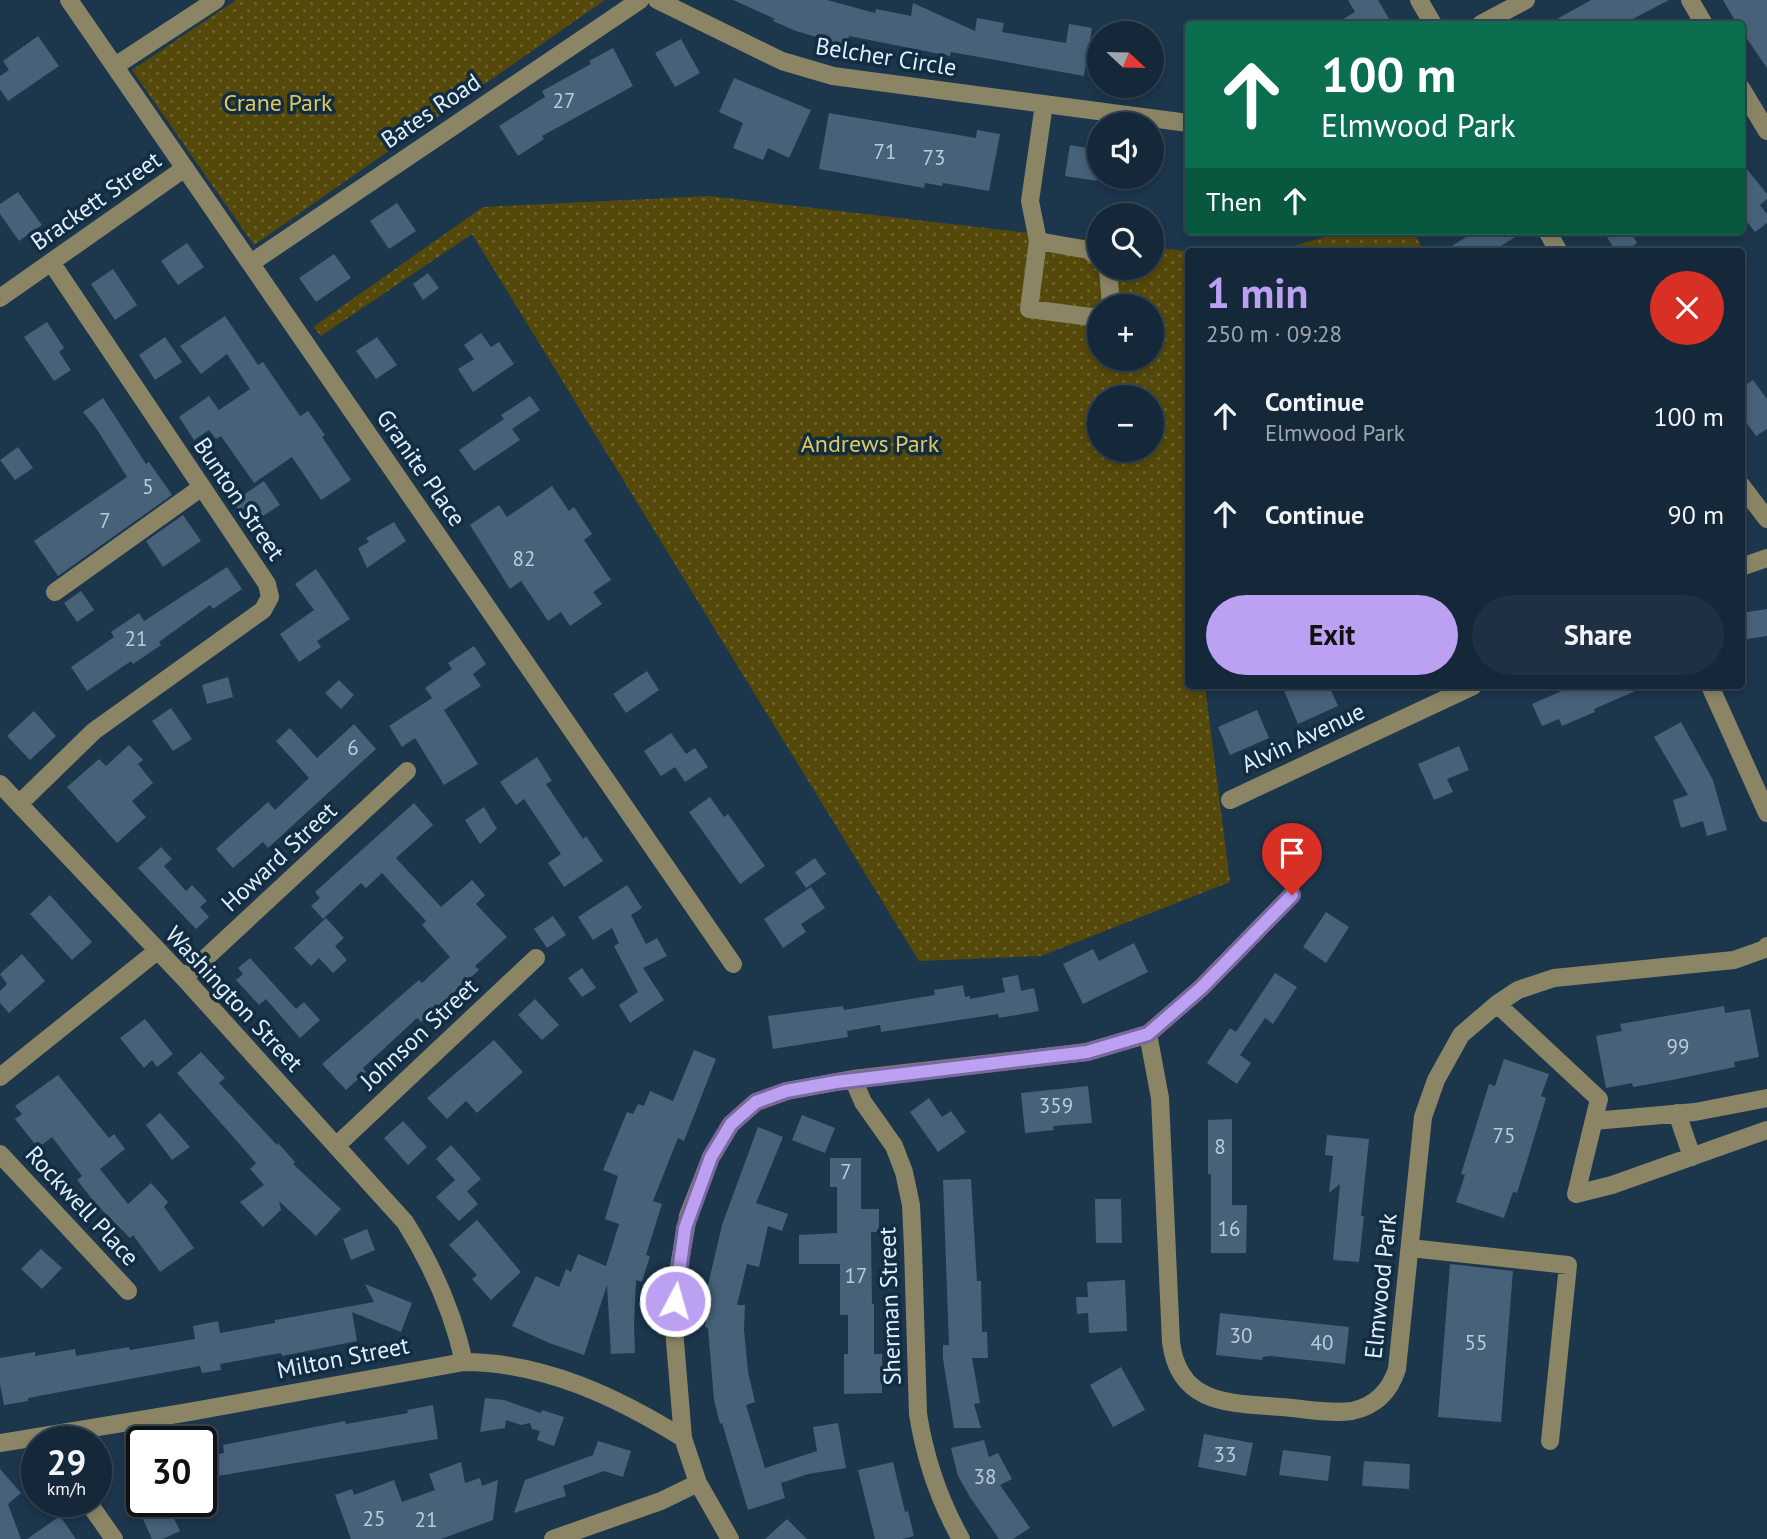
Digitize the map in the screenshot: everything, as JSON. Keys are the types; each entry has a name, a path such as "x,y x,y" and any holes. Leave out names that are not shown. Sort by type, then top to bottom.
{"street":[{"name":"Granite Place","path":"69,0 733,964"},
{"path":"115,66 216,0"},
{"name":"Bates Road","path":"251,263 640,0"},
{"name":"Belcher Circle","path":"657,0 806,70 844,78 1185,122"},
{"path":"1419,0 1431,21"},
{"path":"1487,21 1526,0"},
{"path":"1690,0 1702,21"},
{"path":"1745,95 1767,131"},
{"path":"1040,103 1030,201 1038,241 1029,309 1087,316"},
{"name":"Brackett Street","path":"0,298 185,168"},
{"path":"1038,241 1087,250"},
{"name":"Bunton Street","path":"19,804 94,731 268,604 270,593 267,584 51,262"},
{"path":"55,592 202,487"},
{"path":"1745,490 1767,519"},
{"path":"1745,566 1767,558"},
{"name":"Alvin Avenue","path":"1230,800 1467,689"},
{"path":"1711,689 1767,813"},
{"name":"Howard Street","path":"184,978 407,772"},
{"name":"Washington Street","path":"0,784 184,978 405,1222 424,1254 448,1305 464,1362"},
{"path":"730,1539 698,1483 682,1438 674,1329 678,1272 688,1216 711,1157 731,1124 756,1102 786,1091 853,1079 1087,1052 1148,1034 1201,988 1292,895"},
{"name":"Elmwood Park","path":"1148,1034 1160,1098 1171,1342 1176,1364 1194,1389 1215,1400 1338,1412 1359,1409 1372,1403 1388,1388 1397,1369 1423,1117 1436,1080 1461,1035 1518,989 1553,978 1734,960 1767,946"},
{"path":"0,1077 157,951"},
{"name":"Johnson Street","path":"336,1146 536,958"},
{"path":"1497,1004 1599,1100 1576,1194 1612,1185 1767,1130"},
{"name":"Sherman Street","path":"853,1079 863,1102 894,1146 904,1172 911,1205 918,1414 936,1487 961,1539"},
{"path":"1594,1121 1677,1113 1767,1098"},
{"path":"1677,1113 1692,1157"},
{"name":"Rockwell Place","path":"0,1154 128,1291"},
{"path":"1410,1248 1568,1265 1550,1441"},
{"name":"Milton Street","path":"112,1429 464,1362 497,1363 542,1372 595,1391 635,1410 682,1438"},
{"name":"Milton Street","path":"0,1443 21,1444"},
{"path":"554,1539 661,1501 698,1483"},
{"path":"99,1517 114,1539"}],"green space":[{"name":"Crane Park","path":"236,0 605,0 254,245 132,70"},
{"name":"Andrews Park","path":"709,196 1087,240 1087,280 1164,280 1164,248 1185,251 1185,689 1205,689 1230,882 1041,956 919,961 472,234 321,336 313,327 483,207"},
{"path":"1331,235 1415,235 1422,248 1288,248"}],"building":[{"path":"733,0 827,0 875,13 876,9 911,16 913,3 975,31 977,18 1004,23 1002,32 1066,43 1069,24 1087,27 1087,58 1084,76 951,52 950,56 849,36 847,46 796,31 773,21 775,19"},
{"path":"1348,0 1378,0 1390,21 1340,21 1355,12"},
{"path":"1591,0 1669,0 1629,21 1553,21"},
{"path":"1723,0 1767,0 1767,68 1745,36 1745,21 1735,21"},
{"path":"38,36 59,66 8,101 0,89 0,76 9,70 3,61"},
{"path":"681,39 700,73 675,87 655,53"},
{"path":"613,48 633,86 542,136 544,139 518,156 499,126 545,97 542,91 591,64 589,61"},
{"path":"734,78 811,110 789,158 768,148 763,160 733,148 743,123 719,112"},
{"path":"829,113 976,138 977,130 1000,134 989,191 943,183 942,186 925,183 924,188 819,169"},
{"path":"1070,145 1087,148 1087,179 1065,176"},
{"path":"1745,167 1767,194 1767,199 1760,205 1767,214 1767,223 1755,232 1748,223 1745,225"},
{"path":"18,192 42,225 19,241 0,214 0,204"},
{"path":"397,203 416,231 389,249 370,221"},
{"path":"1470,235 1519,235 1497,248 1448,248"},
{"path":"1632,235 1637,243 1629,248 1614,248 1607,237"},
{"path":"187,243 204,267 178,285 161,261"},
{"path":"334,254 351,278 316,302 299,278"},
{"path":"113,269 137,305 115,320 91,284"},
{"path":"428,273 439,288 423,300 413,284"},
{"path":"225,316 258,365 263,362 300,416 308,411 351,480 321,500 292,457 254,483 221,436 216,439 209,430 194,440 179,417 209,396 219,410 250,389 227,354 201,374 180,346"},
{"path":"47,322 64,348 59,352 71,370 54,381 24,337"},
{"path":"481,333 491,347 499,342 514,364 473,392 458,369 474,359 464,345"},
{"path":"165,337 182,362 155,380 139,355"},
{"path":"377,337 397,365 376,379 356,351"},
{"path":"1753,380 1767,399 1767,429 1756,436 1745,421 1745,385"},
{"path":"530,396 540,410 512,429 520,440 474,471 459,450 504,419 501,415"},
{"path":"103,398 146,464 149,462 172,495 58,576 34,541 127,477 83,412"},
{"path":"18,447 33,468 15,480 0,460"},
{"path":"264,481 280,505 249,525 233,502"},
{"path":"552,486 569,511 574,507 592,534 584,540 611,580 593,592 602,604 570,626 561,612 548,621 521,581 510,589 470,525 499,505 507,517"},
{"path":"183,515 201,541 163,567 146,541"},
{"path":"394,522 406,541 367,568 358,548 369,542 366,538"},
{"path":"227,567 242,589 213,609 210,605 159,642 161,645 133,664 131,661 87,691 71,667 114,637 111,632 139,613 144,621"},
{"path":"316,569 350,619 317,641 321,647 299,662 280,634 314,610 295,584"},
{"path":"81,591 94,610 77,622 64,603"},
{"path":"1767,609 1767,636 1745,639 1745,612"},
{"path":"474,646 486,664 473,674 481,686 444,710 478,764 444,785 415,738 402,747 389,726 432,698 425,688 452,669 448,663"},
{"path":"647,671 659,690 626,713 613,694"},
{"path":"228,677 233,697 207,704 202,685"},
{"path":"339,680 354,695 341,709 325,693"},
{"path":"1283,689 1330,689 1338,706 1298,724"},
{"path":"1566,689 1640,689 1562,726 1559,719 1542,726 1532,704"},
{"path":"171,708 192,739 173,751 152,721"},
{"path":"1257,710 1269,738 1230,755 1218,727"},
{"path":"34,711 56,736 30,760 7,736"},
{"path":"1681,722 1713,780 1727,830 1707,836 1703,821 1681,828 1673,800 1688,795 1654,737"},
{"path":"354,724 376,749 268,848 263,842 233,868 216,849 268,802 275,810 309,778 276,741 290,728 317,758"},
{"path":"671,733 686,754 695,748 708,767 685,782 675,767 661,776 644,751"},
{"path":"129,745 143,760 138,764 153,783 132,801 146,817 117,843 67,787 99,759 106,766"},
{"path":"1459,746 1469,770 1447,779 1453,792 1434,800 1418,764"},
{"path":"537,757 552,781 546,784 583,839 586,836 603,861 564,887 548,863 561,854 524,799 516,805 500,782"},
{"path":"710,797 724,817 728,814 765,866 740,884 689,812"},
{"path":"414,803 433,825 396,858 441,907 472,880 485,895 476,904 507,937 475,966 479,970 421,1022 417,1018 363,1068 366,1072 346,1090 322,1064 419,980 422,983 450,957 422,925 426,921 382,873 366,888 361,883 323,919 311,906 320,898 315,892"},
{"path":"484,807 497,829 480,844 465,820"},
{"path":"161,847 172,859 164,866 186,891 192,885 207,901 200,907 209,917 196,929 138,868"},
{"path":"815,858 826,874 806,888 795,872"},
{"path":"627,885 642,908 631,915 646,944 657,938 667,956 643,968 664,1000 630,1023 619,1005 638,992 614,946 619,943 612,928 593,940 578,917"},
{"path":"811,887 825,908 801,924 806,932 783,948 764,919"},
{"path":"50,895 92,942 72,960 30,914"},
{"path":"1326,912 1349,927 1326,963 1303,947"},
{"path":"553,916 566,935 547,948 534,929"},
{"path":"326,918 344,938 335,946 347,960 333,973 319,958 311,966 294,948"},
{"path":"1134,943 1148,972 1083,1004 1063,964 1093,949 1099,961"},
{"path":"22,954 45,981 9,1013 0,1003 0,991 7,984 0,974"},
{"path":"250,958 296,1009 304,1002 320,1020 300,1038 266,999 259,1005 236,980 243,974 238,968"},
{"path":"582,968 596,988 582,997 568,978"},
{"path":"1275,973 1297,987 1273,1024 1265,1018 1240,1055 1251,1063 1237,1084 1207,1063 1230,1028 1236,1032"},
{"path":"1018,975 1021,991 1034,988 1039,1011 999,1018 998,1014 881,1032 880,1025 847,1031 848,1037 773,1049 768,1016 843,1006 844,1010 935,995 934,990 963,985 965,997 970,996 970,999 1005,992 1002,978"},
{"path":"535,999 559,1025 542,1040 518,1015"},
{"path":"1724,1006 1725,1013 1750,1009 1759,1057 1734,1062 1735,1067 1672,1080 1633,1087 1632,1083 1606,1088 1596,1036 1622,1031 1620,1024"},
{"path":"145,1019 173,1054 157,1067 152,1060 144,1068 120,1038"},
{"path":"494,1040 523,1072 477,1113 466,1101 447,1119 427,1098"},
{"path":"694,1050 716,1059 684,1141 678,1138 653,1201 662,1204 646,1255 650,1256 642,1282 636,1280 635,1353 611,1354 607,1285 584,1355 512,1326 536,1276 559,1287 566,1269 571,1272 578,1254 606,1266 619,1224 605,1219 618,1176 603,1170 627,1112 633,1114 638,1104 644,1106 650,1091 673,1101"},
{"path":"201,1052 225,1078 219,1083 277,1145 278,1143 295,1162 293,1164 341,1209 316,1236 279,1201 281,1210 263,1227 240,1202 264,1185 250,1169 256,1163 177,1073"},
{"path":"1504,1059 1549,1074 1541,1096 1546,1098 1517,1193 1513,1192 1504,1218 1456,1202 1465,1175 1461,1174 1489,1084 1495,1086"},
{"path":"58,1075 109,1138 114,1134 125,1149 100,1169 128,1204 151,1183 168,1202 164,1207 194,1248 160,1272 133,1235 130,1238 96,1204 77,1180 82,1176 52,1137 38,1148 15,1119 22,1114 15,1106"},
{"path":"1088,1086 1092,1123 1053,1126 1054,1130 1025,1133 1021,1093"},
{"path":"929,1098 942,1117 951,1111 966,1132 938,1152 910,1112"},
{"path":"160,1113 190,1147 172,1160 146,1125"},
{"path":"802,1115 835,1128 825,1153 792,1140"},
{"path":"1232,1119 1232,1205 1247,1205 1246,1253 1211,1253 1208,1120"},
{"path":"403,1121 427,1147 408,1165 384,1138"},
{"path":"758,1127 783,1137 756,1203 788,1214 782,1231 768,1226 759,1267 747,1264 737,1305 745,1305 748,1372 755,1402 746,1405 765,1468 817,1451 813,1427 838,1423 846,1468 808,1474 781,1483 785,1498 748,1510 714,1400 708,1328 705,1327 708,1285 722,1225"},
{"path":"1327,1135 1369,1139 1359,1262 1333,1260 1340,1184 1329,1193 1333,1156 1325,1155"},
{"path":"451,1145 481,1179 467,1191 478,1204 459,1221 436,1197 455,1180 436,1159"},
{"path":"830,1158 861,1158 861,1209 879,1209 879,1232 871,1232 872,1304 874,1354 882,1354 882,1393 844,1394 848,1315 840,1315 840,1264 799,1264 799,1235 837,1233 837,1187 830,1187"},
{"path":"971,1179 977,1281 981,1281 982,1332 987,1332 988,1358 972,1358 980,1403 974,1404 981,1428 954,1428 943,1359 943,1345 949,1345 943,1180"},
{"path":"1095,1199 1121,1199 1122,1243 1096,1243"},
{"path":"477,1220 521,1272 491,1300 472,1279 477,1275 449,1245"},
{"path":"367,1229 375,1250 351,1260 343,1239"},
{"path":"41,1249 62,1268 42,1289 21,1269"},
{"path":"1450,1264 1513,1271 1501,1422 1438,1417"},
{"path":"1125,1280 1127,1331 1089,1333 1088,1313 1077,1314 1076,1297 1088,1297 1087,1282"},
{"path":"365,1284 412,1303 401,1332 352,1312 357,1341 282,1356 281,1353 220,1364 221,1370 202,1373 200,1366 28,1398 28,1401 4,1405 0,1384 0,1358 35,1352 35,1356 75,1349 76,1356 195,1339 193,1326 218,1321 220,1333 275,1323 275,1320 374,1302"},
{"path":"1220,1313 1349,1327 1345,1364 1270,1356 1263,1357 1262,1360 1216,1355"},
{"path":"1121,1367 1145,1410 1113,1427 1090,1385"},
{"path":"485,1398 504,1400 541,1413 542,1410 564,1417 554,1446 537,1440 540,1431 532,1429 530,1423 521,1425 506,1420 505,1428 480,1432"},
{"path":"433,1405 438,1439 218,1476 217,1454 224,1453 223,1445 345,1421 346,1424 408,1413 407,1410"},
{"path":"1204,1434 1253,1443 1246,1476 1198,1467"},
{"path":"984,1440 989,1457 998,1453 1012,1479 1000,1485 1030,1528 1013,1539 999,1539 958,1476 951,1448"},
{"path":"598,1441 631,1451 623,1477 604,1471 563,1486 566,1496 514,1513 525,1480 593,1455"},
{"path":"1283,1450 1331,1456 1328,1481 1279,1475"},
{"path":"1364,1461 1410,1464 1409,1489 1362,1486"},
{"path":"461,1462 465,1483 480,1478 482,1486 498,1480 493,1520 441,1539 351,1539 335,1495 352,1489 354,1495 394,1480 402,1502 435,1490 429,1474"},
{"path":"893,1462 905,1512 908,1511 914,1536 875,1539 858,1470"},
{"path":"0,1469 21,1493 8,1504 21,1539 0,1539"},
{"path":"61,1517 76,1539 27,1539"},
{"path":"142,1517 174,1517 180,1531 163,1539 152,1539"},
{"path":"787,1519 807,1539 765,1539"}],"route":[{"path":"675,1301 685,1228 711,1157 731,1124 756,1102 786,1091 836,1082 1087,1052 1148,1034 1201,988 1292,895"}]}
